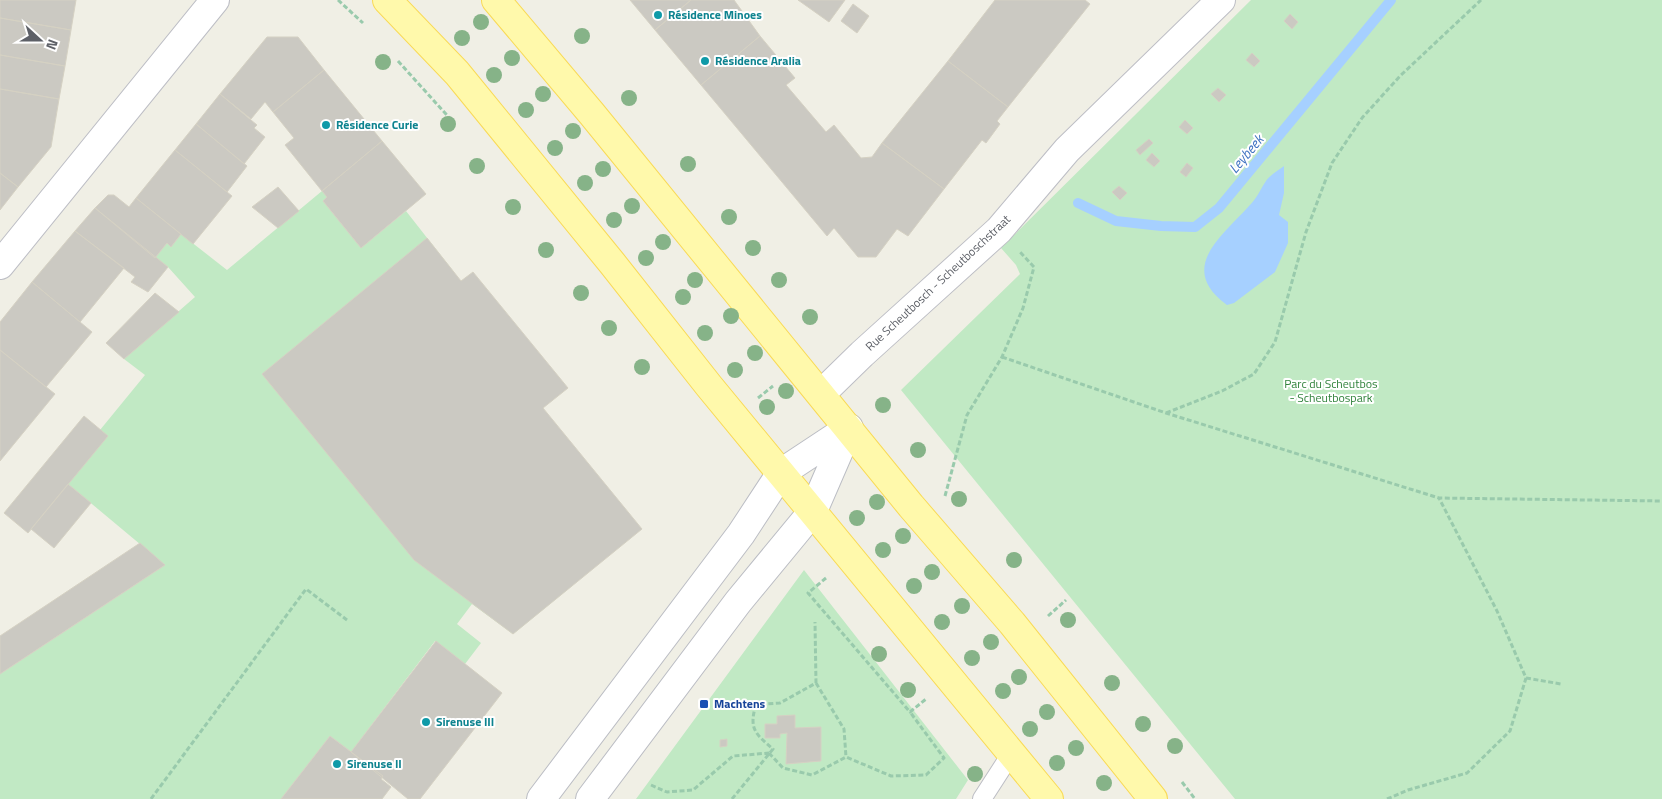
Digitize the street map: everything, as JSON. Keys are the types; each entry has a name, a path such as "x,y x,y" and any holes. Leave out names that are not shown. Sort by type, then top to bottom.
{"main road":[{"path":"388,0 457,73 612,263 709,386 1049,799"},
{"path":"496,0 592,114 911,506 1012,623 1153,799"}],"street":[{"path":"0,266 215,0"},
{"name":"Rue Scheutbosch - Scheutboschstraat","path":"821,394 862,354 999,230 1067,150 1221,0"},
{"path":"540,799 741,534 781,473 849,428"},
{"path":"590,799 738,602 813,511 849,428"}],"lane":[{"path":"982,799 1011,754"}],"path":[{"path":"1166,413 1222,390 1254,374 1275,342 1306,232 1332,163 1362,118 1400,76 1481,0"},
{"path":"945,496 966,415 1002,356 1023,308 1034,267 999,230"},
{"path":"1002,356 1166,413 1439,498 1662,501"},
{"path":"752,403 774,385 768,378"},
{"path":"1386,799 1408,790 1468,773 1510,731 1526,678 1497,611 1439,498"},
{"path":"832,573 808,593 910,712 944,758 926,775 891,776 846,757"},
{"path":"151,799 306,589 347,620"},
{"path":"1043,620 1066,600"},
{"path":"815,622 816,683 844,729 846,757"},
{"path":"1526,678 1561,684"},
{"path":"732,799 773,749 756,733 752,721 755,708 766,704 780,703 816,683"},
{"path":"910,712 928,697"},
{"path":"770,753 783,768 812,775 846,757"},
{"path":"651,785 667,792 692,790 733,756 770,753"}],"green space":[{"name":"Parc du Scheutbos - Scheutbospark","path":"1251,0 1662,0 1662,799 1235,799 901,390 1020,274 1016,265 1001,248"},
{"path":"322,191 327,197 323,201 361,248 406,211 453,271 573,585 513,634 472,604 457,624 481,643 465,664 435,641 351,752 330,736 281,799 0,799 0,674 165,565 68,484 100,430 145,375 124,359 195,297 168,267 155,258 167,243 171,247 181,234 227,270"},
{"path":"804,570 968,780 956,799 636,799"}],"water":[{"path":"1284,166 1284,193 1279,215 1288,222 1288,243 1275,272 1234,303 1227,305 1212,291 1205,278 1205,266 1209,253 1227,229 1254,200 1268,179"}],"building":[{"path":"0,0 76,0 71,30 0,18"},
{"name":"Résidence Minoes","path":"630,0 691,0 655,30"},
{"name":"Résidence Aralia","path":"691,0 734,0 760,36 701,85 655,30"},
{"path":"798,0 845,0 829,22"},
{"path":"995,0 1085,0 1090,4 1008,107 948,61"},
{"path":"853,4 869,16 857,33 841,21"},
{"path":"1290,14 1298,22 1292,29 1284,21"},
{"path":"0,18 71,30 65,66 0,55"},
{"path":"760,36 795,78 786,85 826,132 834,125 861,158 872,157 882,143 944,189 908,236 897,229 876,257 858,257 834,228 827,236 701,85"},
{"path":"267,37 298,37 324,70 273,112 265,102 251,119 220,94"},
{"path":"1252,53 1260,61 1254,67 1246,60"},
{"path":"0,55 65,66 59,99 0,89"},
{"path":"948,61 1008,107 997,121 1000,124 986,143 982,140 944,189 882,143"},
{"name":"Résidence Curie","path":"324,70 382,141 322,191 285,145 294,138 273,112"},
{"path":"1218,88 1226,95 1219,102 1211,94"},
{"path":"0,89 59,99 51,147 18,187 0,173"},
{"path":"220,94 257,125 254,128 265,137 244,164 196,124"},
{"path":"1185,120 1193,128 1187,134 1179,127"},
{"path":"196,124 247,166 227,192 175,150"},
{"path":"1149,139 1153,143 1140,155 1136,150"},
{"path":"382,141 426,194 361,248 323,201 327,197 322,191"},
{"path":"175,150 232,196 193,244 136,198"},
{"path":"1152,153 1160,161 1154,167 1146,160"},
{"path":"1187,163 1193,168 1186,177 1180,172"},
{"path":"0,173 18,187 0,210"},
{"path":"1119,186 1127,193 1120,200 1112,192"},
{"path":"278,187 299,211 278,228 252,207"},
{"path":"108,195 114,195 129,207 136,198 181,234 171,247 167,243 155,258 95,208"},
{"path":"95,208 168,267 148,292 131,282 135,277 75,231"},
{"path":"75,231 124,268 80,322 32,282"},
{"path":"427,238 461,281 473,272 568,388 543,408 642,529 513,634 414,560 262,374"},
{"path":"32,282 92,332 46,387 0,350 0,322"},
{"path":"155,293 179,312 124,359 106,343"},
{"path":"0,350 55,394 0,461"},
{"path":"84,416 108,436 28,533 4,513"},
{"path":"68,484 91,503 54,548 31,529"},
{"path":"140,543 165,565 0,674 0,636"},
{"name":"Sirenuse III","path":"436,641 502,693 420,799 408,799 351,752"},
{"path":"795,715 795,728 821,727 821,761 786,764 787,733 780,734 780,738 765,738 765,724 777,724 777,716"},
{"name":"Sirenuse II","path":"330,736 383,776 381,779 391,787 382,799 281,799"},
{"path":"727,739 727,746 720,747 720,740"}],"waterway":[{"name":"Leybeek","path":"1078,203 1116,221 1161,226 1195,227 1219,208 1391,0"}],"place":[{"name":"Résidence Minoes","path":"658,15"},
{"name":"Résidence Aralia","path":"705,61"},
{"name":"Résidence Curie","path":"326,125"},
{"name":"Machtens","path":"704,704"},
{"name":"Sirenuse III","path":"426,722"},
{"name":"Sirenuse II","path":"337,764"}]}
